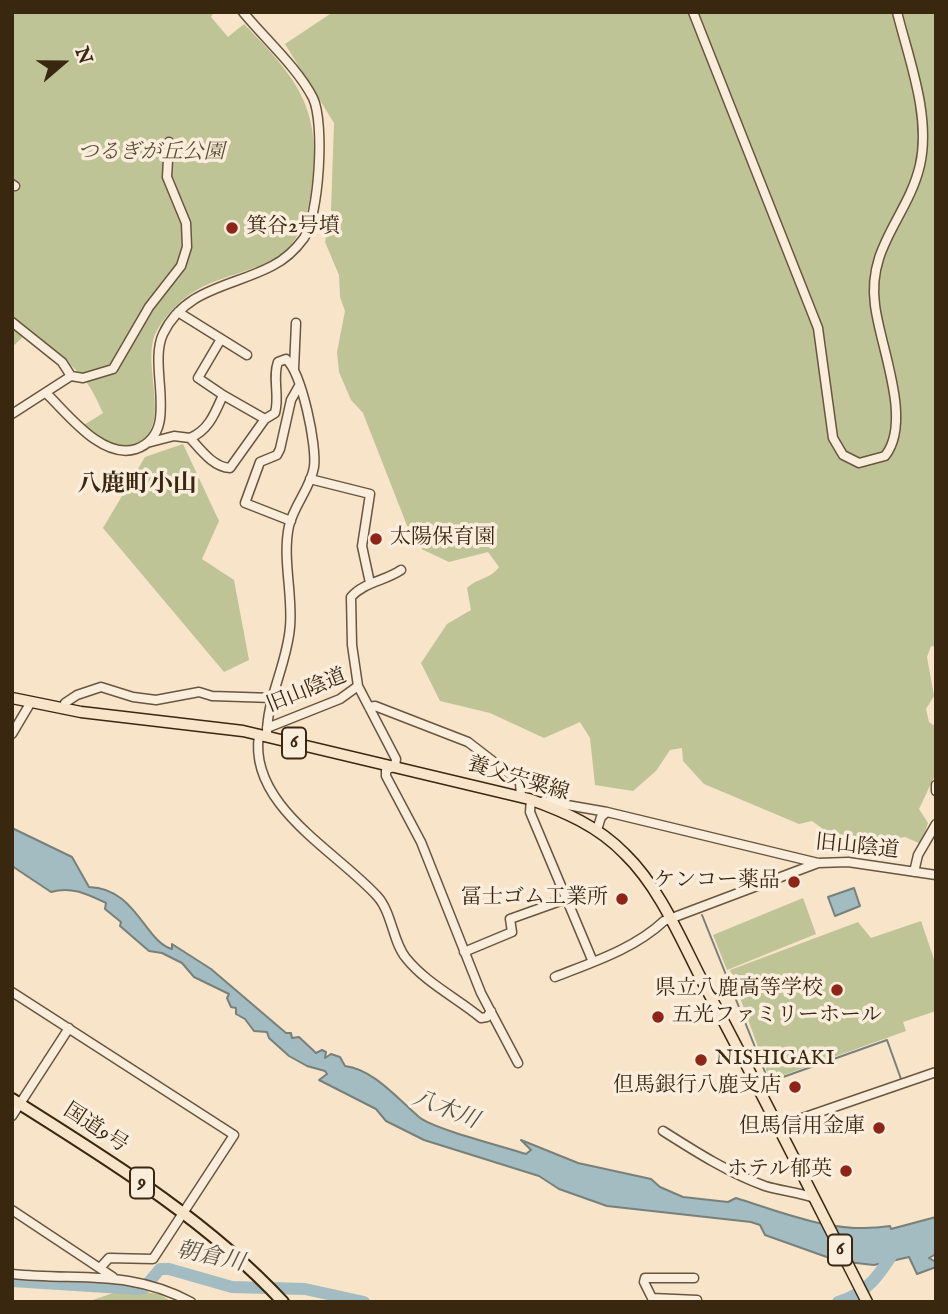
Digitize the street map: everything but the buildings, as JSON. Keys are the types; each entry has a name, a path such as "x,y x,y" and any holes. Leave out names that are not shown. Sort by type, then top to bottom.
{"highway":[{"name":"国道9号","path":"16,1101 184,1213 262,1280 283,1302"}],"main road":[{"name":"養父宍粟線","path":"12,698 64,709 264,733 525,798 562,811 597,830 642,873 669,919 779,1126 867,1302"}],"street":[{"path":"147,443 161,420 162,405 156,361 158,347 163,334 178,312 214,287 278,263 305,237 312,215 321,140 318,111 297,76 243,12"},
{"path":"693,12 818,328 833,438 843,455 859,463 885,456 895,440 897,418 877,317 874,281 882,246 916,177 923,141 920,111 897,12"},
{"path":"12,414 71,376 83,378 113,369 149,307 181,266 187,247 186,223 167,177 169,142"},
{"path":"178,312 247,355"},
{"path":"12,322 62,362 71,376"},
{"path":"272,698 286,659 290,627 290,521 314,466 312,437 294,369 296,323"},
{"path":"220,339 198,377 223,396 265,419"},
{"path":"190,438 207,456 222,467 230,468 265,419 275,413 278,401 275,369 278,362 286,359 294,369"},
{"path":"290,521 245,503 260,462 276,455 280,449 291,400 299,386"},
{"path":"46,393 103,444 118,451 134,450 147,443 174,436 190,438 201,433 211,421 223,396"},
{"path":"310,479 370,494 362,546 370,583"},
{"path":"358,686 352,645 351,597 358,589 370,583 387,580 401,570"},
{"name":"旧山陰道","path":"264,733 340,699 358,686 369,707 375,706 468,742 520,782 525,798 607,812 818,863 848,862 936,875"},
{"name":"旧山陰道","path":"64,709 65,703 77,695 101,687 133,697 156,700 199,692 212,696 272,698 264,733"},
{"path":"12,734 31,702"},
{"path":"369,707 396,759 395,766 386,770 386,776 421,842 464,951 517,1063"},
{"path":"264,733 259,771 295,822 380,899 404,956 424,976 481,1018 488,1017 491,1011"},
{"path":"936,785 936,791"},
{"path":"525,798 593,962"},
{"path":"597,830 601,817 607,812"},
{"path":"914,872 918,855 936,824"},
{"path":"555,977 593,962 650,933 669,919 818,863"},
{"path":"464,951 512,932 510,919 566,899"},
{"path":"12,992 234,1135 153,1259 109,1258 100,1268"},
{"path":"12,1116 16,1101 69,1028"},
{"path":"779,1126 936,1072"},
{"path":"663,1131 709,1160 746,1178 782,1191 814,1198"},
{"path":"12,1210 113,1277"},
{"path":"12,1274 56,1278 113,1277 165,1288 191,1302"},
{"path":"694,1278 645,1278 644,1282 653,1300 697,1300"}],"green space":[{"name":"つるぎが丘公園","path":"12,12 214,12 211,17 228,37 244,24 263,44 293,81 310,118 314,164 311,192 305,219 297,236 286,251 275,259 196,290 168,315 153,341 153,423 147,435 135,444 114,445 101,439 84,425 103,413 88,384 72,366 23,337 12,347"},
{"path":"333,12 936,12 936,647 931,646 927,657 934,696 926,709 929,722 936,727 936,773 919,809 928,823 921,844 905,837 893,839 892,850 859,843 846,846 812,821 799,824 704,784 683,761 682,748 670,750 656,771 633,791 595,785 590,738 580,722 544,738 490,713 440,701 421,663 447,624 471,610 467,588 499,567 488,552 449,562 415,546 363,413 351,400 339,372 337,352 345,311 340,297 339,275 325,242 331,210 334,123 285,44"},
{"path":"183,444 219,521 202,559 234,580 249,660 224,672 103,528 145,457"},
{"path":"803,898 816,934 727,970 713,935"},
{"name":"県立八鹿高等学校","path":"921,921 936,965 936,1011 903,1022 906,1031 770,1080 730,970 858,922 871,938"},
{"path":"125,1289 159,1294 172,1302 87,1302"}],"water":[{"path":"12,828 72,857 89,887 118,896 163,944 172,949 172,944 211,969 286,1033 291,1033 292,1038 299,1037 316,1053 322,1050 326,1052 325,1058 331,1054 340,1057 345,1066 355,1068 375,1079 427,1122 526,1154 531,1150 521,1140 578,1163 651,1179 660,1187 683,1197 728,1202 736,1198 831,1225 850,1228 890,1226 891,1229 936,1217 936,1254 929,1258 936,1262 936,1267 917,1274 909,1257 874,1265 838,1261 765,1235 760,1225 751,1222 607,1206 559,1189 539,1176 424,1140 386,1121 376,1109 319,1080 327,1074 325,1071 307,1066 289,1056 269,1038 267,1032 254,1031 245,1019 236,1014 236,1008 231,1007 227,998 229,994 194,977 182,963 162,953 149,951 120,926 121,922 105,909 106,903 73,890 51,892 12,866"},
{"path":"854,888 860,906 835,916 828,897"}],"waterway":[{"path":"702,915 769,1082 887,1040 901,1079"},
{"name":"朝倉川","path":"838,1302 865,1288 878,1275 895,1250"},
{"name":"朝倉川","path":"12,1281 138,1289 144,1288 160,1269 169,1269 232,1287 305,1289 364,1302"}],"place":[{"name":"箕谷2号墳","path":"232,228"},
{"name":"太陽保育園","path":"376,539"},
{"name":"ケンコー薬品","path":"794,882"},
{"name":"冨士ゴム工業所","path":"622,899"},
{"name":"県立八鹿高等学校","path":"837,990"},
{"name":"五光ファミリーホール","path":"658,1017"},
{"name":"NISHIGAKI","path":"701,1060"},
{"name":"但馬銀行八鹿支店","path":"795,1087"},
{"name":"但馬信用金庫","path":"879,1128"},
{"name":"ホテル郁英","path":"846,1171"}],"district":[{"name":"八鹿町小山","path":"137,486"}],"water label":[{"name":"八木川","path":"445,1111"}]}
